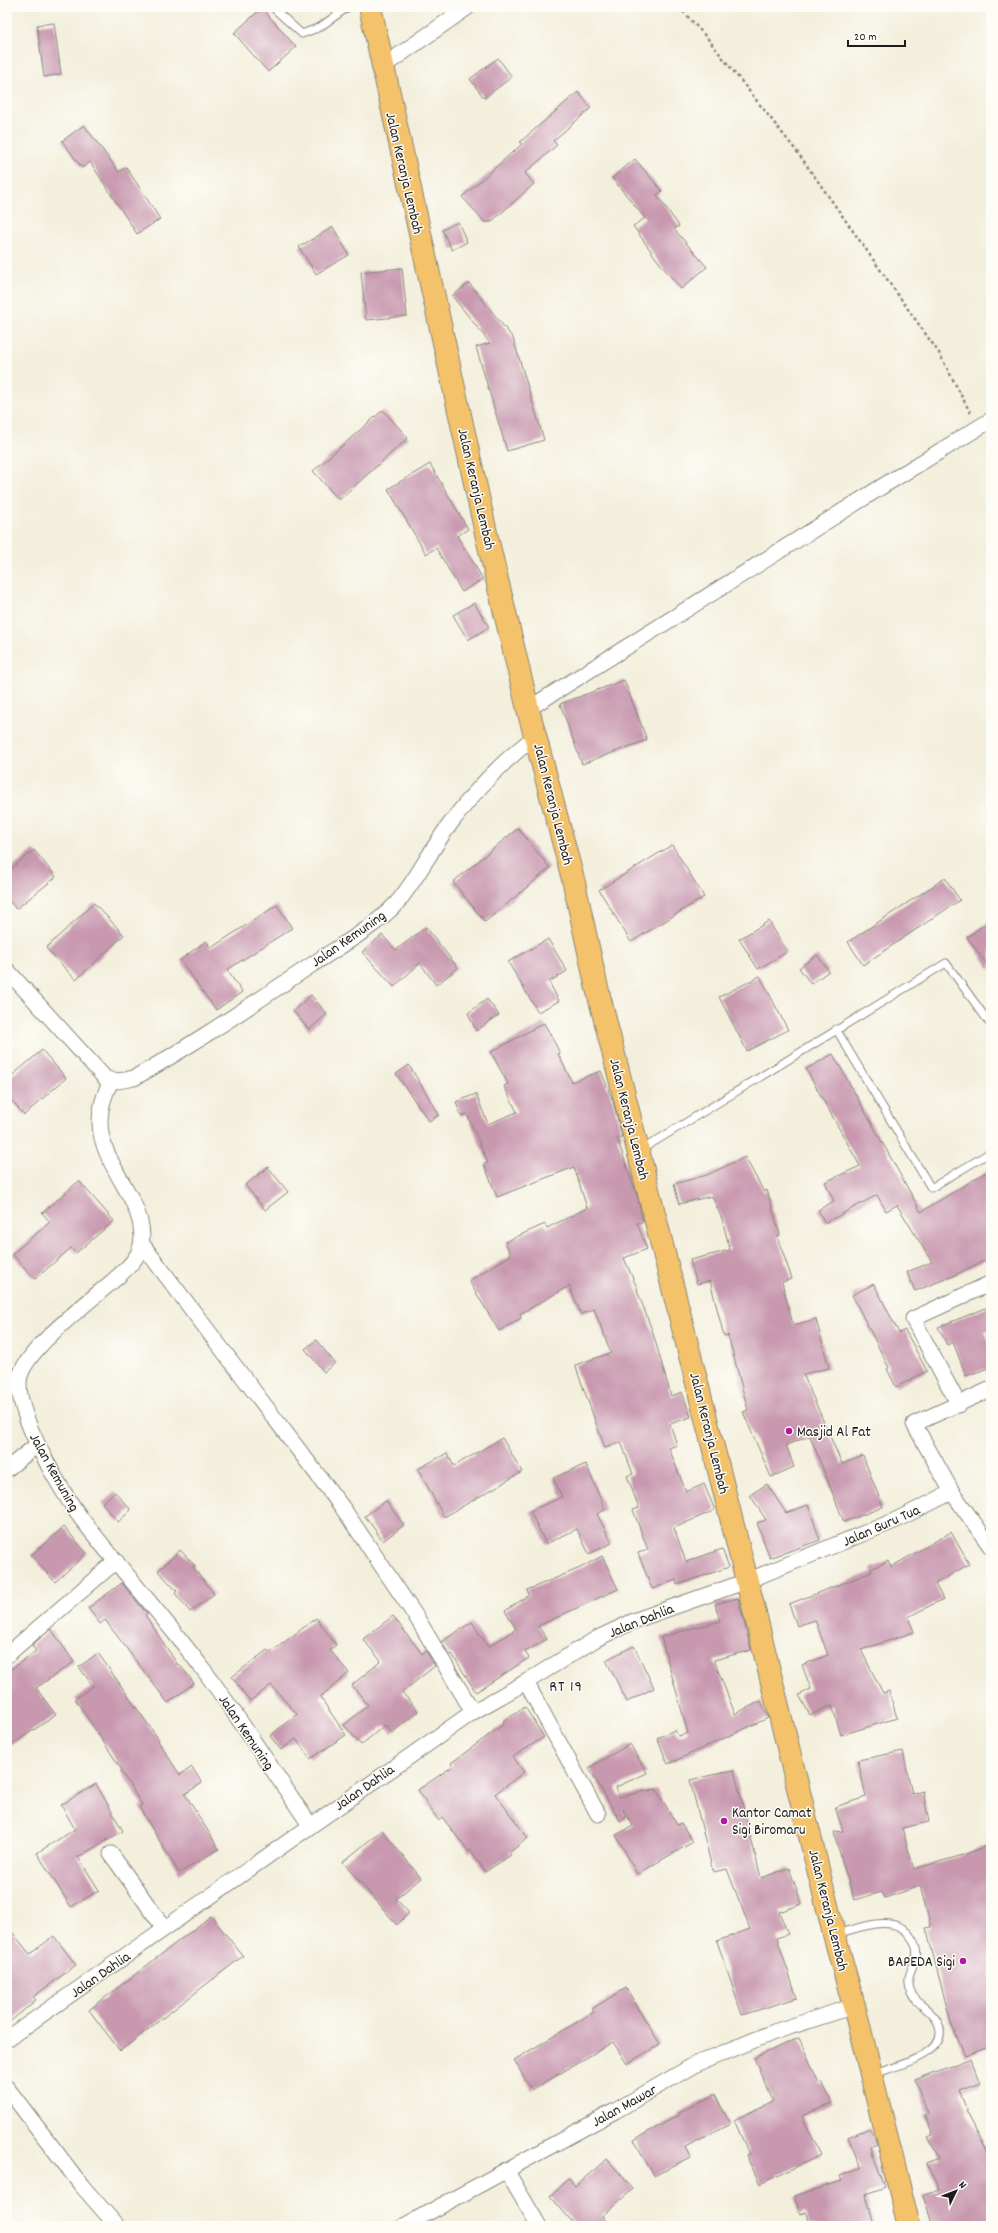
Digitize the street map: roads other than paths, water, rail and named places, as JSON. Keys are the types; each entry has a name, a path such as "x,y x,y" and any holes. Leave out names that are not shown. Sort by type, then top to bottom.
{"main road":[{"name":"Jalan Keranja Lembah","path":"370,7 382,67 488,542 528,709 536,736 638,1152 747,1581 834,1934 872,2075 909,2226"}],"street":[{"path":"382,67 468,7"},
{"path":"528,709 886,484 985,424"},
{"name":"Jalan Kemuning","path":"111,1081 134,1078 157,1065 312,964 389,910 409,887 445,831 469,799 495,770 536,736"},
{"path":"7,970 99,1072 111,1081 101,1104 99,1132 106,1150 136,1208 141,1226 142,1244 342,1507 417,1618 473,1712"},
{"name":"Jalan Kemuning","path":"142,1244 132,1264 60,1327 25,1365 20,1378 20,1394 23,1410 37,1445 82,1520 116,1560 206,1674 310,1825"},
{"path":"959,1405 912,1319 991,1283"},
{"path":"991,1390 914,1424 952,1492 991,1547"},
{"path":"7,1469 37,1445"},
{"name":"Jalan Guru Tua","path":"747,1581 894,1521 952,1492"},
{"path":"7,1655 116,1560"},
{"name":"Jalan Dahlia","path":"7,2039 473,1712 526,1682 596,1639 636,1620 747,1581"},
{"path":"526,1682 598,1814"},
{"path":"112,1854 164,1928"},
{"name":"Jalan Mawar","path":"404,2226 694,2065 774,2032 854,2006"},
{"path":"7,2088 82,2186 117,2226"},
{"path":"506,2170 539,2226"}],"lane":[{"path":"272,7 302,34 320,27 348,7"},
{"path":"638,1152 836,1029 946,963 991,1025"},
{"path":"836,1029 931,1188 991,1152"},
{"path":"834,1934 881,1923 900,1925 907,1930 915,1945 916,1957 910,1970 910,1988 914,1997 922,2007 937,2021 939,2030 938,2040 922,2057 872,2075"}],"place":[{"name":"Masjid Al Fat","path":"789,1431"},
{"name":"Kantor Camat Sigi Biromaru","path":"724,1821"},
{"name":"BAPEDA Sigi","path":"963,1961"}],"district":[{"name":"RT 19","path":"566,1685"}]}
